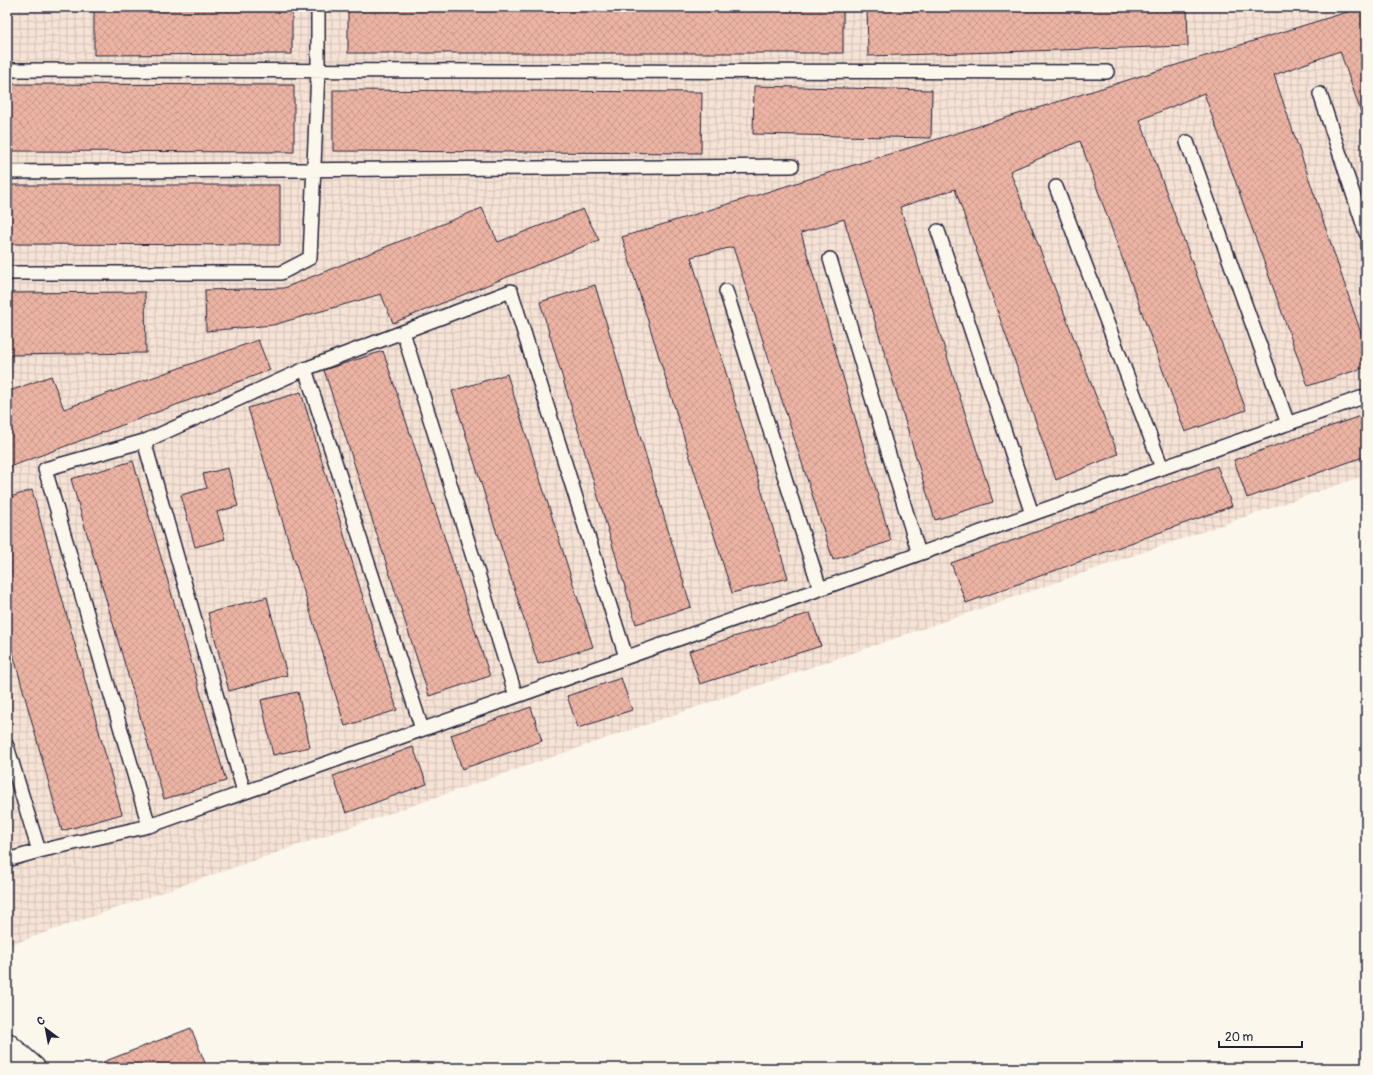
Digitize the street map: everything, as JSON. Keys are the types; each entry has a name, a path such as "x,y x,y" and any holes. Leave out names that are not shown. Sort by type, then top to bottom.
{"street":[{"path":"7,1044 34,1068"}],"lane":[{"path":"7,273 281,273 310,258 318,71 318,7"},
{"path":"7,70 1107,72"},
{"path":"1320,94 1366,233"},
{"path":"1187,142 1288,424"},
{"path":"7,172 792,166"},
{"path":"1056,187 1162,468"},
{"path":"938,231 1032,514"},
{"path":"830,258 919,554"},
{"path":"149,826 45,469 142,442 305,369 511,291 626,657"},
{"path":"726,291 820,589"},
{"path":"403,332 516,696"},
{"path":"305,369 422,729"},
{"path":"7,860 39,851 149,826 1366,396"},
{"path":"142,442 144,441 244,792"},
{"path":"7,746 39,851"}],"shaded area":[{"path":"7,7 1366,7 1366,475 7,946"}],"building":[{"path":"94,7 292,7 292,54 94,55"},
{"path":"348,7 843,7 843,53 348,53"},
{"path":"867,7 1187,7 1188,46 868,56"},
{"path":"1366,7 1366,127 1340,51 1274,75 1366,348 1366,367 1308,386 1204,93 1140,120 1246,410 1185,432 1080,141 1010,171 1118,454 1056,480 955,189 900,207 993,502 935,520 844,219 801,233 891,541 833,560 733,247 691,257 788,578 732,593 622,237"},
{"path":"7,84 294,85 294,152 7,151"},
{"path":"754,86 932,90 931,138 753,134"},
{"path":"333,90 702,92 701,153 333,151"},
{"path":"7,185 280,185 280,245 7,244"},
{"path":"482,208 498,242 583,209 599,240 393,323 381,294 273,325 206,331 205,290 284,288"},
{"path":"595,285 691,607 636,624 540,302"},
{"path":"145,292 146,353 7,355 7,293"},
{"path":"258,340 270,370 7,468 7,392 51,376 64,409"},
{"path":"383,351 490,676 429,696 324,370"},
{"path":"507,374 593,647 538,664 452,391"},
{"path":"301,392 397,710 345,726 248,408"},
{"path":"1366,414 1366,456 1247,498 1234,460"},
{"path":"133,461 226,781 164,799 71,479"},
{"path":"1217,466 1232,506 966,603 951,563"},
{"path":"228,468 238,506 217,512 225,539 195,547 181,495 207,488 203,474"},
{"path":"32,490 122,814 62,831 7,632 7,498"},
{"path":"267,597 287,675 229,691 208,613"},
{"path":"810,613 821,646 700,684 689,651"},
{"path":"621,678 632,710 578,728 567,696"},
{"path":"298,692 310,747 273,755 261,700"},
{"path":"531,707 542,741 462,769 451,735"},
{"path":"413,747 427,784 346,813 333,776"},
{"path":"191,1028 207,1068 106,1068 103,1062"}]}
